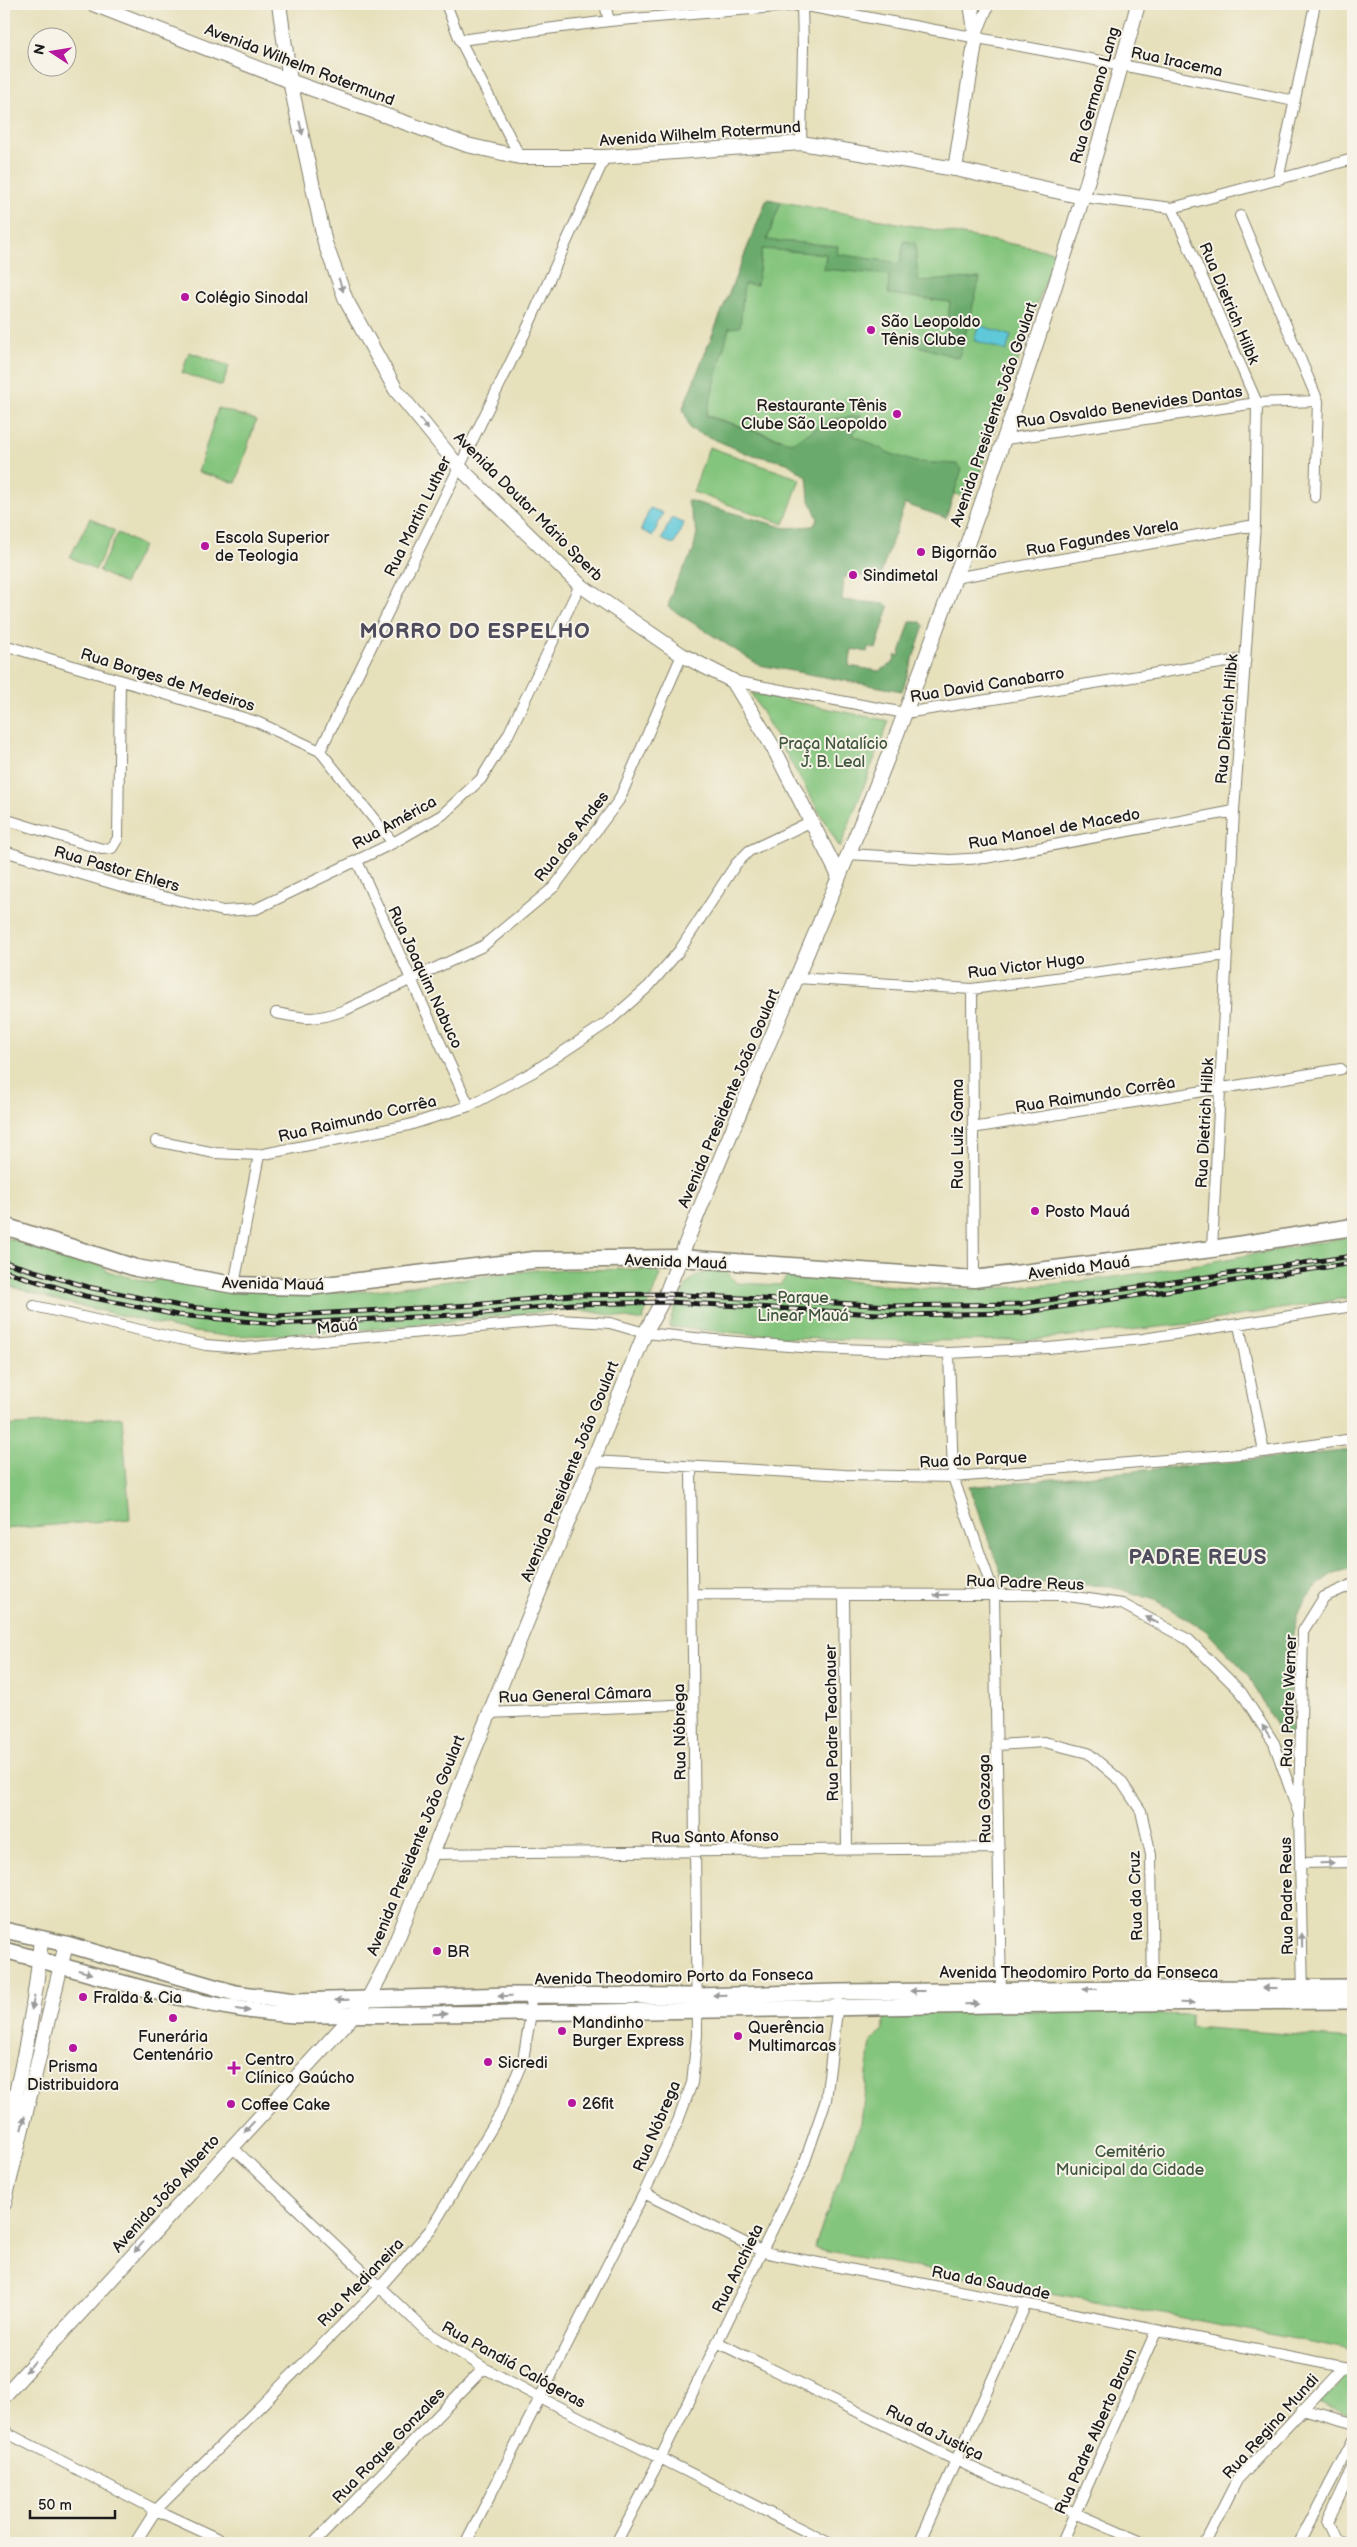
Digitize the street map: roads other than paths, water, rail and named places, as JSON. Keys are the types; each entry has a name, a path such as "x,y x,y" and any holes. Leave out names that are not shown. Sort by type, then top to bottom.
{"main road":[{"name":"Avenida Mauá","path":"4,1226 136,1268 234,1285 309,1287 534,1260 680,1258 974,1279 1212,1249 1353,1227"},
{"name":"Avenida Theodomiro Porto da Fonseca","path":"4,1930 66,1944 160,1973 294,2008 354,2014 697,2012 748,2002 891,1998 1303,1995 1353,2001"},
{"name":"Avenida Theodomiro Porto da Fonseca","path":"4,1950 156,1991 240,2010 294,2008 368,1999 478,1996 696,1996 748,2002"},
{"path":"156,1991 160,1973"},
{"path":"198,2001 202,1984"},
{"name":"Avenida Theodomiro Porto da Fonseca","path":"1303,1995 1353,1987"},
{"path":"478,1996 478,2013"},
{"path":"572,1996 574,2012"},
{"path":"631,1996 632,2012"},
{"path":"412,1998 413,2014"}],"street":[{"name":"Avenida Wilhelm Rotermund","path":"93,4 290,80 467,145 520,158 605,157 801,143 955,169 1082,197 1172,208 1353,159"},
{"name":"Avenida Doutor Mário Sperb","path":"279,4 290,80 325,243 346,300 396,390 458,466 580,585 682,655 733,681"},
{"path":"446,4 460,40 520,158"},
{"path":"604,4 609,21"},
{"path":"801,143 802,4"},
{"name":"Rua Iracema","path":"460,40 609,21 802,4 1294,100"},
{"path":"971,4 976,37"},
{"path":"955,169 976,37 989,4"},
{"name":"Rua Germano Lang","path":"1082,197 1122,65 1138,4"},
{"path":"1278,180 1316,4"},
{"name":"Rua Martin Luther","path":"320,751 524,332 605,157"},
{"name":"Avenida Presidente João Goulart","path":"354,2014 368,1999 389,1959 645,1333 666,1294 905,713 1006,439 1082,197"},
{"name":"Rua Dietrich Hilbk","path":"1172,208 1257,403 1255,525 1234,811 1212,1249"},
{"path":"1240,216 1318,401 1315,497"},
{"name":"Rua Osvaldo Benevides Dantas","path":"1006,439 1257,403 1318,401"},
{"name":"Rua Fagundes Varela","path":"954,578 1255,525"},
{"name":"Rua América","path":"223,911 256,909 393,843 442,815 481,779 508,735 580,585"},
{"name":"Rua Borges de Medeiros","path":"4,645 257,722 320,751"},
{"name":"Rua dos Andes","path":"276,1013 307,1020 323,1018 483,946 554,887 619,800 682,655"},
{"name":"Rua David Canabarro","path":"733,681 905,713 1246,658"},
{"path":"4,819 102,849 112,848 118,838 120,680"},
{"path":"733,681 773,747 839,876"},
{"path":"320,751 393,843"},
{"name":"Rua Manoel de Macedo","path":"848,854 950,860 985,858 1234,811"},
{"name":"Rua Raimundo Corrêa","path":"156,1141 215,1153 259,1155 409,1125 469,1106 533,1072 608,1022 648,986 679,951 736,864 749,851 812,821"},
{"name":"Rua Pastor Ehlers","path":"4,851 131,889 223,911"},
{"name":"Rua Joaquim Nabuco","path":"357,861 469,1106"},
{"name":"Rua Victor Hugo","path":"797,978 972,989 1227,955"},
{"name":"Rua Luiz Gama","path":"972,989 974,1279"},
{"name":"Rua Raimundo Corrêa","path":"972,1128 1221,1090 1341,1069"},
{"path":"234,1285 259,1155"},
{"name":"Mauá","path":"34,1306 206,1345 243,1348 559,1320 610,1323 645,1333"},
{"path":"645,1333 814,1348 949,1353 1048,1348 1143,1340 1353,1306"},
{"path":"1239,1325 1264,1452"},
{"name":"Rua Gozaga","path":"949,1353 954,1477 994,1594 1000,1848 1001,1997"},
{"name":"Rua do Parque","path":"592,1461 845,1475 954,1477 1264,1452 1353,1439"},
{"name":"Rua Nóbrega","path":"466,2543 644,2193 678,2121 692,2083 697,2035 697,2012 692,1468"},
{"name":"Rua Padre Werner","path":"1299,1814 1303,1631 1324,1596 1353,1584"},
{"name":"Rua Padre Reus","path":"694,1594 844,1596 1062,1595 1122,1604 1189,1640 1241,1692 1274,1743 1299,1814 1303,1995"},
{"name":"Rua Padre Teachauer","path":"844,1596 847,1850"},
{"name":"Rua General Câmara","path":"489,1713 693,1704"},
{"name":"Rua da Cruz","path":"998,1745 1044,1742 1088,1753 1121,1781 1141,1811 1151,1855 1153,1995"},
{"name":"Rua Santo Afonso","path":"431,1854 1000,1848"},
{"path":"1301,1863 1353,1862"},
{"path":"4,2146 38,1982 41,1938"},
{"path":"4,2204 66,1944"},
{"name":"Rua Medianeira","path":"135,2543 156,2510 379,2288 431,2229 500,2114 523,2060 531,2013 530,1996"},
{"name":"Rua Anchieta","path":"616,2543 660,2460 804,2167 826,2100 838,1999"},
{"name":"Avenida João Alberto","path":"4,2396 231,2146 354,2014"},
{"name":"Rua Pandiá Calógeras","path":"231,2146 426,2331 484,2368 539,2397 660,2460 829,2543"},
{"name":"Rua da Saudade","path":"644,2193 763,2252 1348,2368"},
{"path":"919,2543 1026,2304"},
{"name":"Rua Padre Alberto Braun","path":"1062,2543 1156,2331"},
{"name":"Rua da Justiça","path":"717,2342 955,2460 1143,2543"},
{"name":"Rua Roque Gonzales","path":"314,2543 484,2368"},
{"name":"Rua Regina Mundi","path":"1205,2543 1237,2480 1302,2409 1348,2368"},
{"path":"1302,2409 1353,2423"},
{"path":"4,2429 11,2435 156,2510 227,2543"},
{"path":"1299,2543 1353,2440"},
{"path":"1343,2543 1335,2540 1327,2523 1353,2468"}],"water":[{"path":"979,325 1011,336 1006,351 974,340"},
{"path":"650,508 663,513 653,536 641,530"},
{"path":"671,518 684,523 674,545 662,539"}],"railway":[{"path":"4,1262 88,1287 180,1306 276,1316 473,1305 572,1295 666,1294 892,1306 1020,1304 1353,1256"},
{"path":"4,1271 85,1296 177,1315 276,1324 475,1314 572,1304 669,1302 894,1315 1020,1313 1353,1263"}],"place":[{"name":"Colégio Sinodal","path":"185,297"},
{"name":"São Leopoldo Tênis Clube","path":"871,330"},
{"name":"Restaurante Tênis Clube São Leopoldo","path":"897,414"},
{"name":"Escola Superior de Teologia","path":"205,546"},
{"name":"Bigornão","path":"921,552"},
{"name":"Sindimetal","path":"853,575"},
{"name":"Posto Mauá","path":"1035,1211"},
{"name":"BR","path":"437,1951"},
{"name":"Fralda & Cia","path":"83,1997"},
{"name":"Funerária Centenário","path":"173,2018"},
{"name":"Mandinho Burger Express","path":"562,2031"},
{"name":"Querência Multimarcas","path":"738,2036"},
{"name":"Prisma Distribuidora","path":"73,2048"},
{"name":"Sicredi","path":"488,2062"},
{"name":"Centro Clínico Gaúcho","path":"234,2068"},
{"name":"26fit","path":"572,2103"},
{"name":"Coffee Cake","path":"231,2104"}],"district":[{"name":"MORRO DO ESPELHO","path":"475,631"},
{"name":"PADRE REUS","path":"1198,1557"}],"park label":[{"name":"Praça Natalício J. B. Leal","path":"833,752"},
{"name":"Parque Linear Mauá","path":"803,1306"},
{"name":"Cemitério Municipal da Cidade","path":"1130,2160"}]}
